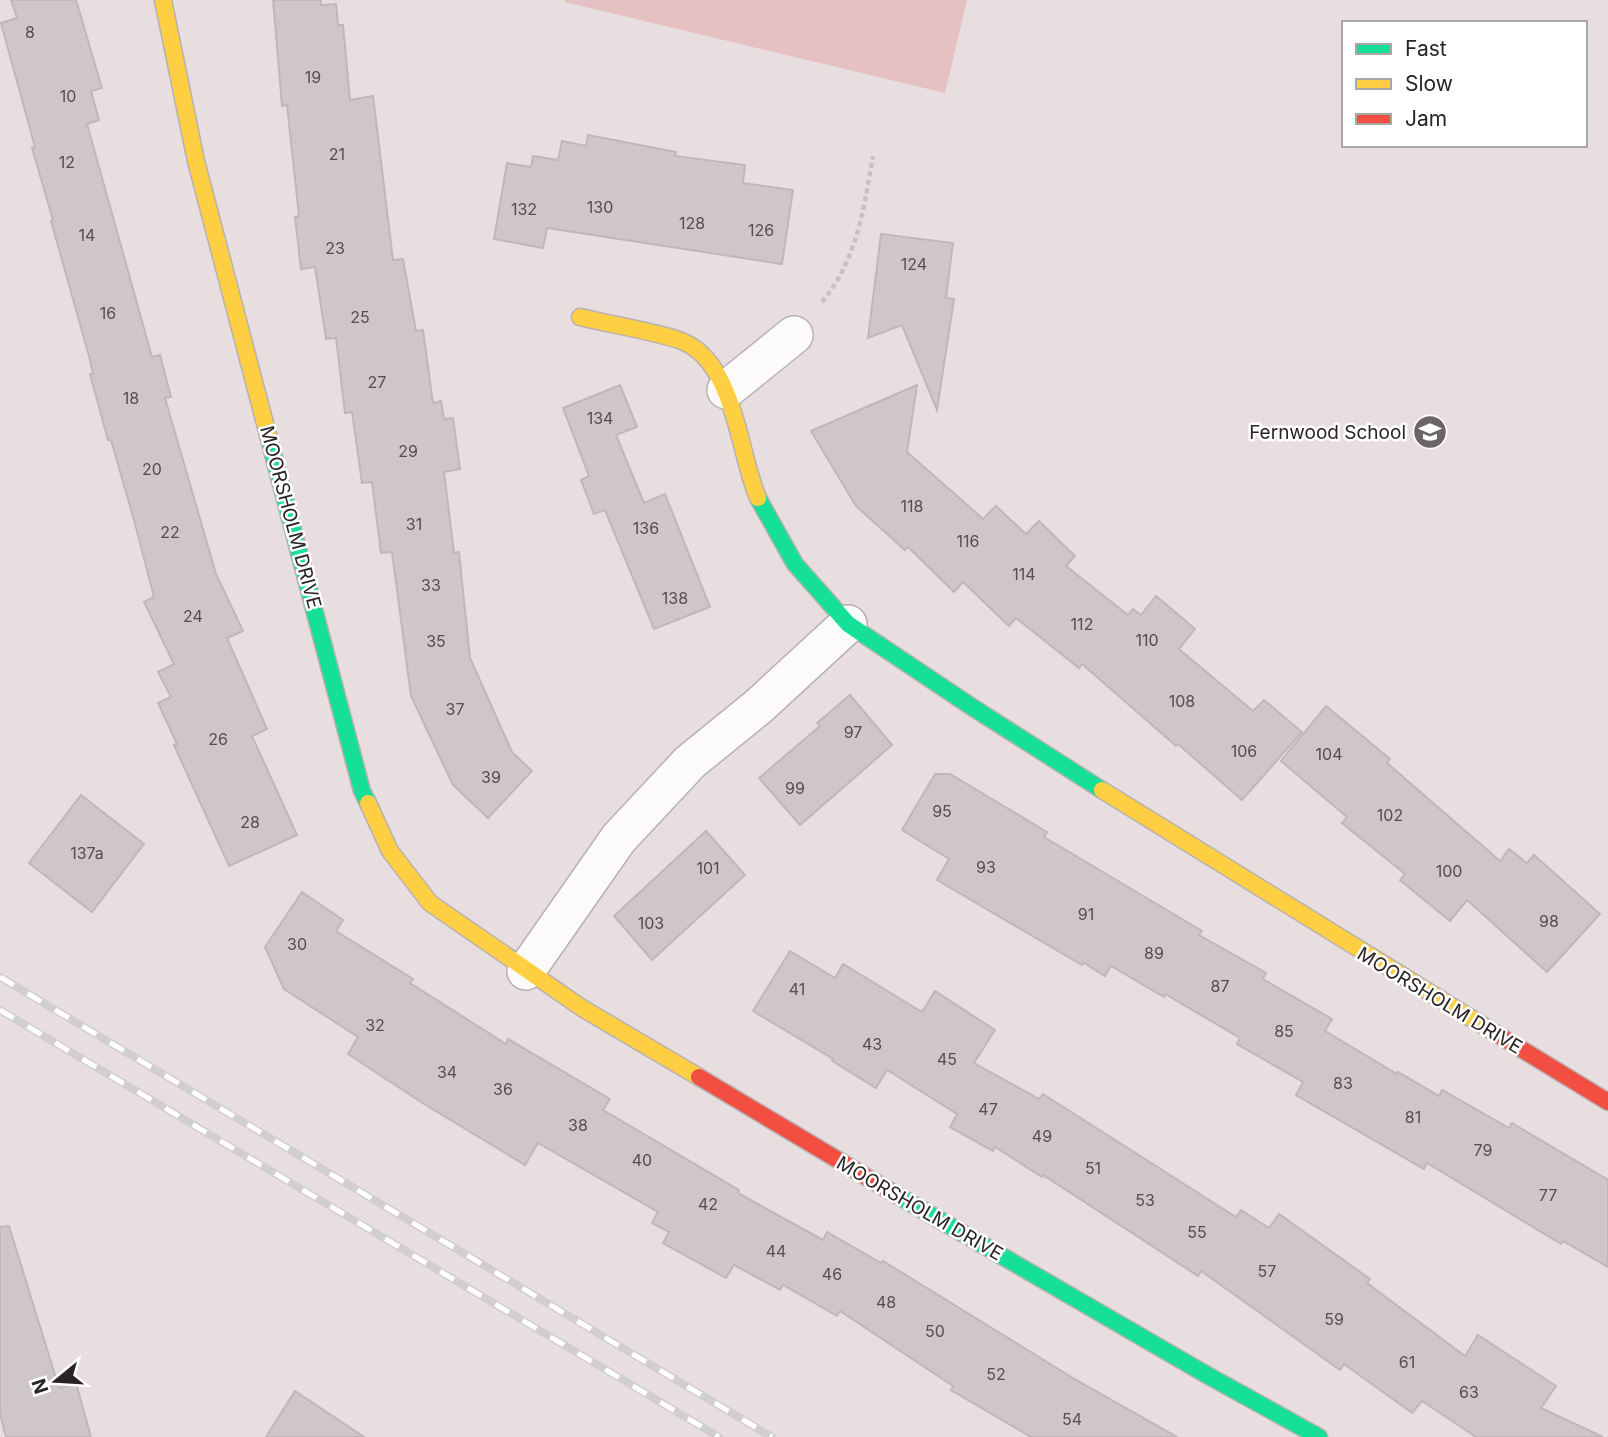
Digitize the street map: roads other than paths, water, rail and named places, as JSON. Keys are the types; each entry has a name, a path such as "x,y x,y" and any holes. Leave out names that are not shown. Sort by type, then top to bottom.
{"street":[{"name":"MOORSHOLM DRIVE","path":"163,0 197,161 362,790 390,851 430,903 582,1008 878,1184 1319,1437"},
{"name":"MOORSHOLM DRIVE","path":"580,317 682,341 705,357 726,390 751,482 765,514 795,564 848,624 1126,805 1608,1102"},
{"path":"726,390 794,335"},
{"path":"526,971 619,838 690,762 759,706 848,624"}],"railway":[{"path":"0,977 772,1437"},
{"path":"0,1010 719,1437"}],"place":[{"name":"Fernwood School","path":"1430,432"}]}
